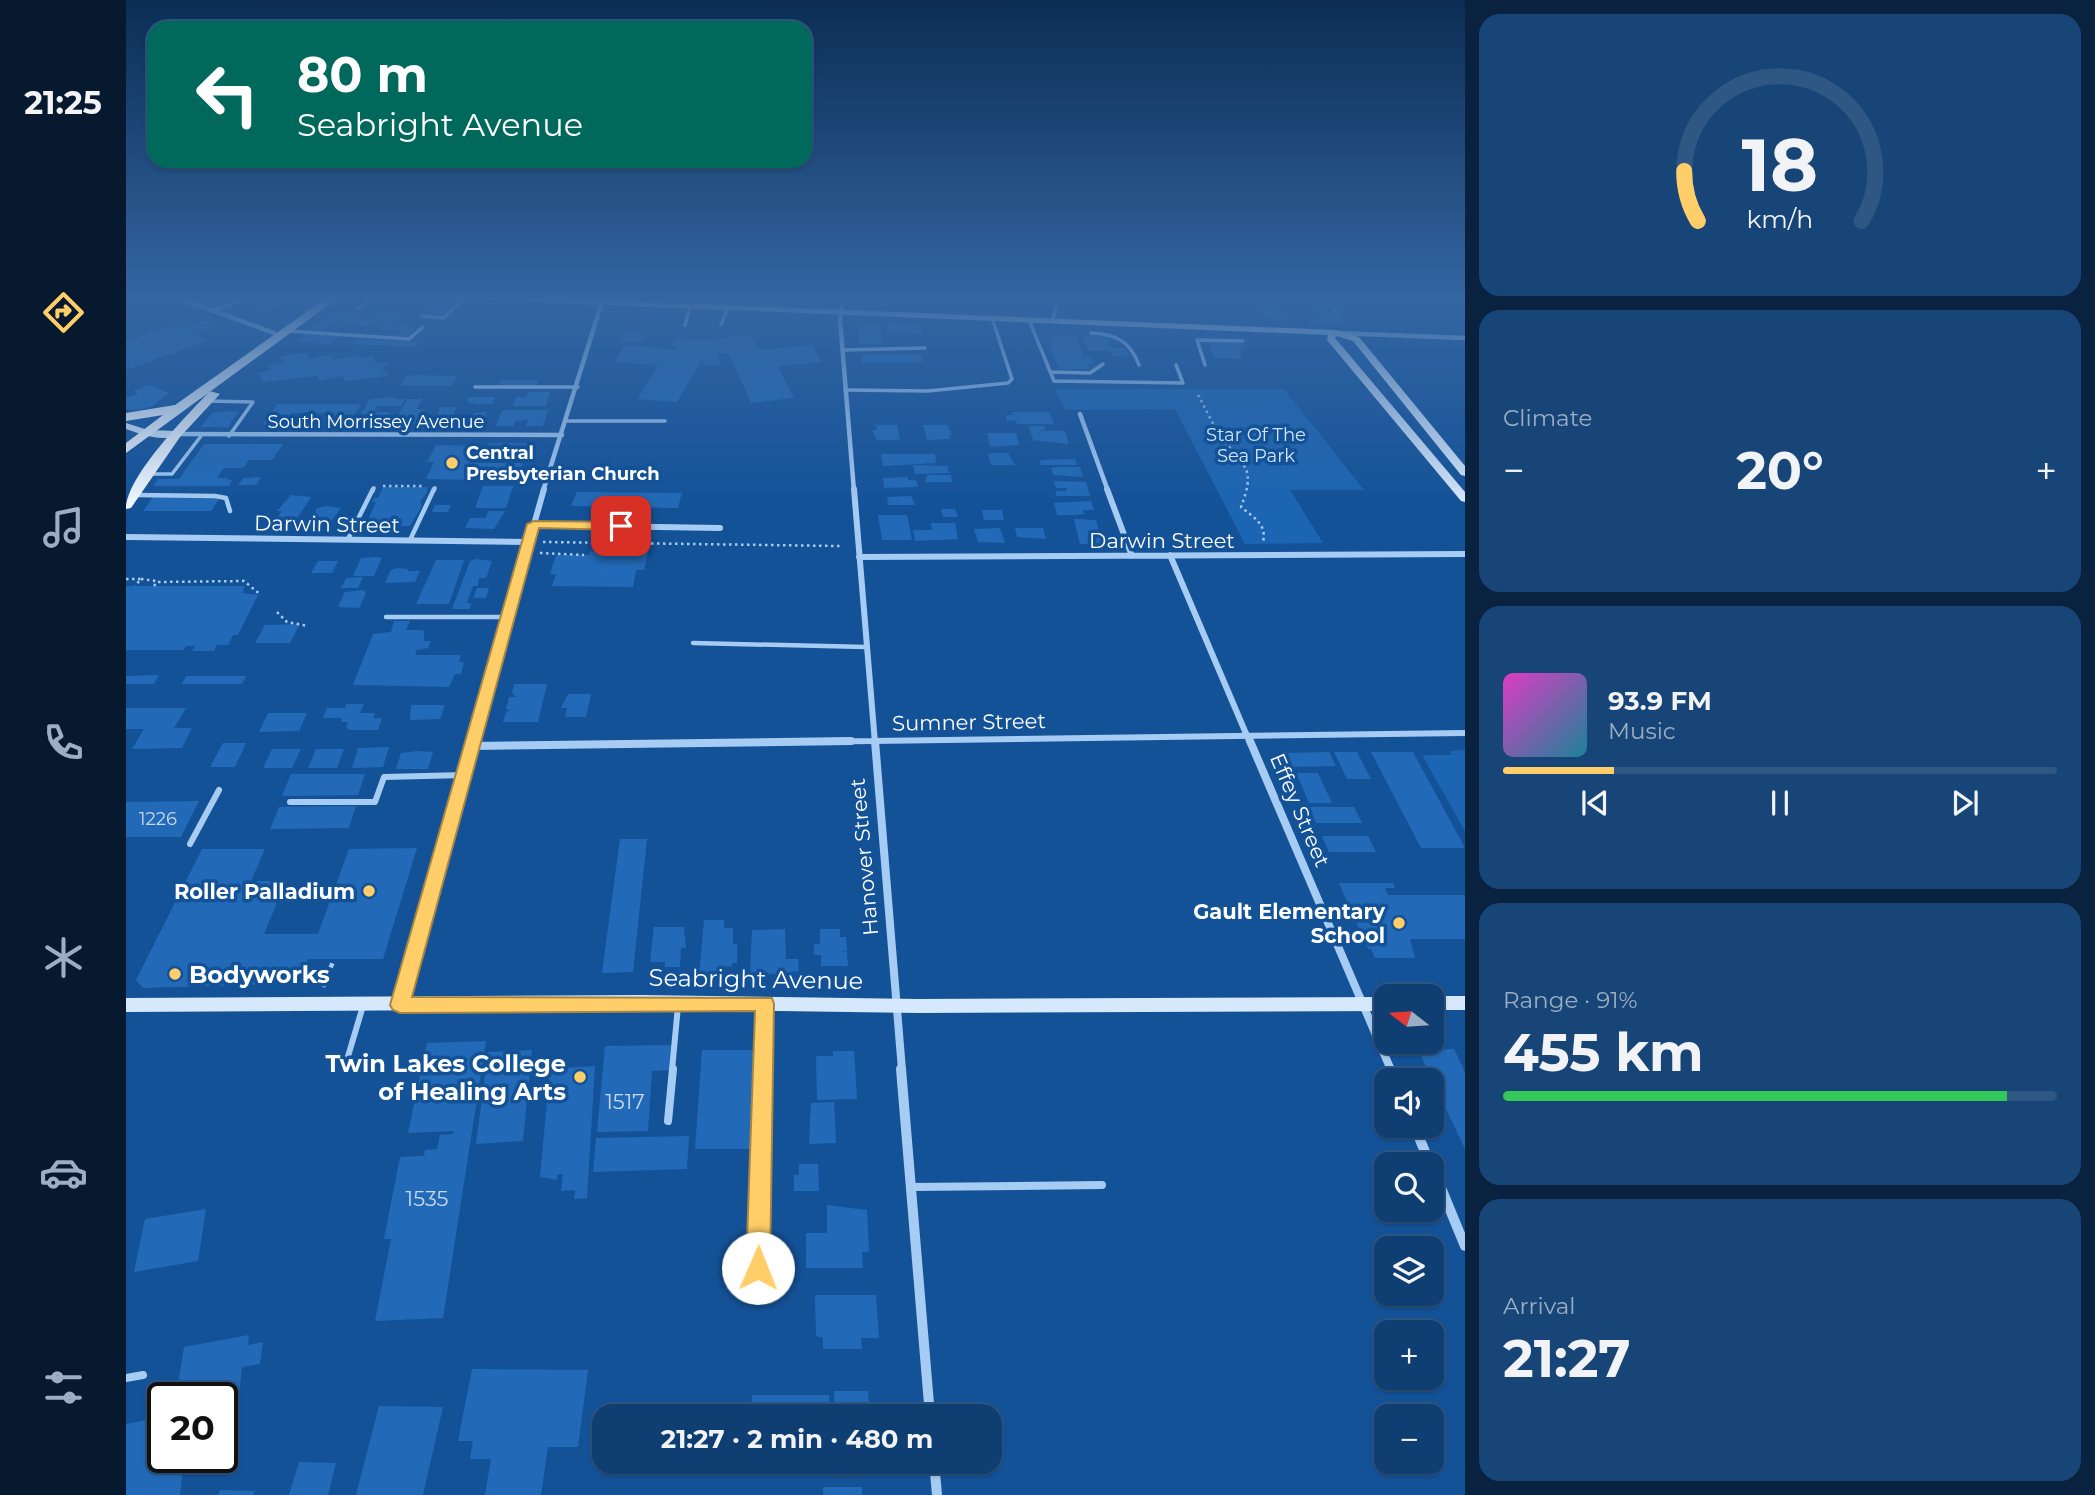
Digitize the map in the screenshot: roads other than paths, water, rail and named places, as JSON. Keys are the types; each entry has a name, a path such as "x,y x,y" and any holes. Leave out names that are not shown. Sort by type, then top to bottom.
{"main road":[{"path":"129,444 237,366"},
{"path":"130,500 206,401 249,366"},
{"path":"1353,366 1465,499"},
{"path":"1378,366 1465,473"},
{"path":"126,417 150,415 184,403"},
{"path":"126,426 146,433 178,437"},
{"path":"129,444 178,437"},
{"path":"1444,1003 1465,1003"},
{"name":"Seabright Avenue","path":"126,1005 1374,1004"}],"street":[{"path":"400,1005 473,747 527,542 584,366"},
{"name":"Hanover Street","path":"843,366 929,1404"},
{"path":"1080,414 1132,556"},
{"name":"South Morrissey Avenue","path":"178,437 562,435"},
{"path":"534,524 720,528"},
{"name":"Darwin Street","path":"126,537 527,542"},
{"name":"Darwin Street","path":"859,557 1465,554"},
{"name":"Effey Street","path":"1170,555 1390,1068"},
{"name":"Sumner Street","path":"473,747 1465,733"},
{"path":"1444,1196 1465,1246"},
{"path":"935,1474 937,1495"}],"lane":[{"path":"845,390 928,391 1008,383 1012,380 1007,366"},
{"path":"1048,366 1054,381 1183,383 1176,366"},
{"path":"1051,372 1090,373 1100,366"},
{"path":"475,387 578,387"},
{"path":"206,401 253,402 229,436"},
{"path":"567,421 665,421"},
{"path":"148,474 172,474 201,436"},
{"path":"348,539 374,488"},
{"path":"410,540 435,488"},
{"path":"130,500 215,496 226,498 231,506 230,511"},
{"path":"386,617 508,617"},
{"path":"694,643 866,647"},
{"path":"290,802 375,802 384,777 465,775"},
{"path":"190,844 219,790"},
{"path":"668,1121 678,1003"},
{"path":"758,1268 765,1004"},
{"path":"346,1063 364,1005"},
{"path":"911,1187 1102,1185"},
{"path":"126,1378 143,1375"}],"place":[{"name":"Central Presbyterian Church","path":"452,463"},
{"name":"Roller Palladium","path":"369,891"},
{"name":"Gault Elementary School","path":"1399,923"},
{"name":"Bodyworks","path":"175,974"},
{"name":"Twin Lakes College of Healing Arts","path":"580,1077"}],"park label":[{"name":"Star Of The Sea Park","path":"1256,445"}]}
